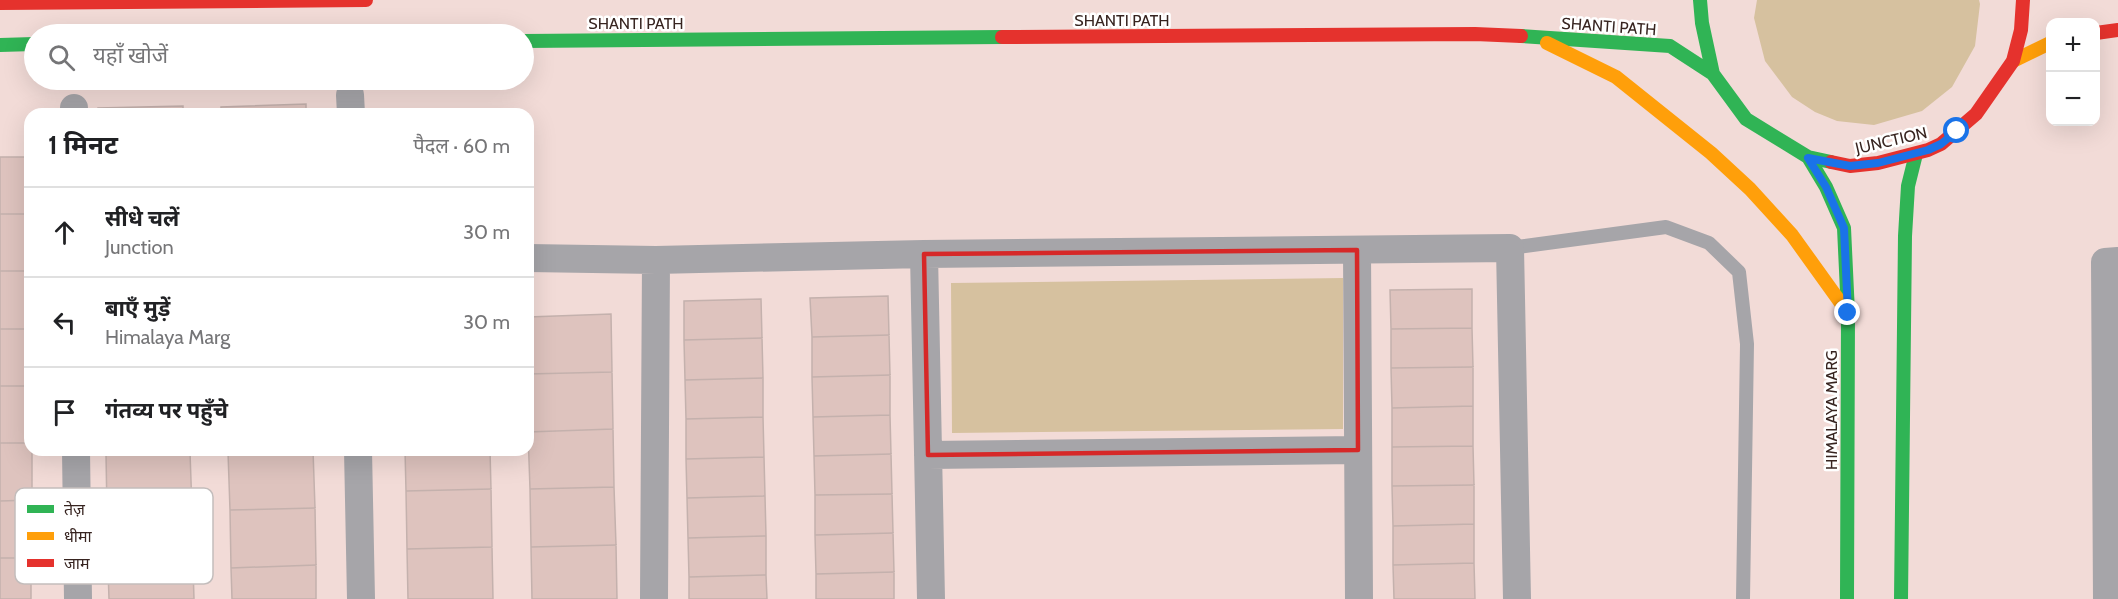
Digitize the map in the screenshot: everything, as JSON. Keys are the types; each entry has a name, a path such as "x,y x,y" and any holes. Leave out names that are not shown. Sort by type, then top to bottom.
{"main road":[{"path":"0,3 366,0"},
{"name":"JUNCTION","path":"1700,0 1705,45 1713,74 1746,119 1808,158 1850,166 1878,163 1916,154 1941,144 1976,114 2013,61 2021,30 2023,0"},
{"path":"2100,32 2118,30"},
{"name":"SHANTI PATH","path":"534,41 1475,34 1670,46 1713,74"},
{"path":"1535,37 1616,77 1711,153 1750,189 1792,235 1848,313"},
{"path":"0,45 24,44"},
{"path":"2013,61 2046,45"},
{"path":"1901,599 1904,248 1908,186 1916,154"},
{"name":"HIMALAYA MARG","path":"1808,158 1826,187 1844,228 1848,313 1847,599"}],"street":[{"path":"534,258 656,260 924,254 1510,248 1517,599"},
{"path":"1357,250 1359,599"},
{"path":"924,254 931,599"},
{"path":"654,599 656,260"},
{"path":"2107,599 2112,553 2105,262 2118,261"},
{"path":"928,454 1358,450"},
{"path":"76,456 77,488"},
{"path":"358,456 361,599"},
{"path":"78,584 78,599"}],"lane":[{"path":"1510,248 1666,227 1709,243 1739,272 1747,345 1743,599"}],"highlighted area":[{"path":"1357,250 1358,450 928,455 924,254"}],"shaded area":[{"path":"1757,0 1979,0 1980,4 1975,46 1952,87 1922,111 1874,125 1837,121 1815,112 1792,97 1765,61 1754,18"},
{"path":"1343,278 1343,429 952,433 951,283"}],"building":[{"path":"306,104 306,108 221,107"},
{"path":"183,106 183,108 98,108"},
{"path":"0,157 24,157 24,214 0,214"},
{"path":"0,214 24,214 24,271 0,271"},
{"path":"0,271 24,271 24,329 0,329"},
{"path":"1472,289 1472,328 1391,329 1390,290"},
{"path":"888,296 889,335 812,337 810,298"},
{"path":"761,299 762,338 684,340 684,301"},
{"path":"611,314 612,372 534,374 534,317"},
{"path":"1472,328 1473,367 1391,368 1391,329"},
{"path":"0,329 24,329 24,386 0,386"},
{"path":"889,335 890,375 812,377 812,337"},
{"path":"762,338 763,378 685,380 684,340"},
{"path":"1473,367 1473,406 1392,408 1391,368"},
{"path":"612,372 613,429 534,432 534,374"},
{"path":"890,375 890,415 813,417 812,377"},
{"path":"763,378 763,417 686,419 685,380"},
{"path":"0,386 24,386 24,443 0,443"},
{"path":"1473,406 1473,446 1392,447 1392,408"},
{"path":"890,415 891,454 814,456 813,417"},
{"path":"763,417 764,457 686,459 686,419"},
{"path":"613,429 614,487 530,489 529,456 534,456 534,432"},
{"path":"0,443 24,443 24,456 32,456 32,488 15,488 15,501 0,501"},
{"path":"1473,446 1474,485 1392,486 1392,447"},
{"path":"891,454 892,494 815,495 814,456"},
{"path":"106,456 190,456 191,488 107,488"},
{"path":"228,456 313,456 315,508 230,510"},
{"path":"405,456 490,456 491,489 406,491"},
{"path":"764,457 765,496 687,498 686,459"},
{"path":"1474,485 1474,524 1393,526 1392,486"},
{"path":"614,487 616,545 531,547 530,489"},
{"path":"491,489 492,547 407,549 406,491"},
{"path":"892,494 893,533 815,535 815,495"},
{"path":"765,496 766,536 688,538 687,498"},
{"path":"0,501 15,501 15,558 0,558"},
{"path":"315,508 316,565 231,568 230,510"},
{"path":"1474,524 1474,563 1393,565 1393,526"},
{"path":"893,533 894,572 816,574 815,535"},
{"path":"766,536 766,575 689,577 688,538"},
{"path":"616,545 617,599 532,599 531,547"},
{"path":"492,547 493,599 408,599 407,549"},
{"path":"0,558 15,558 15,584 31,584 31,599 0,599"},
{"path":"1474,563 1475,599 1394,599 1393,565"},
{"path":"316,565 316,599 232,599 231,568"},
{"path":"894,572 894,599 816,599 816,574"},
{"path":"766,575 767,599 689,599 689,577"},
{"path":"108,584 194,584 194,599 109,599"}],"traffic: fast":[{"path":"1700,0 1702,23 1713,74 1746,119 1808,157 1831,162"},
{"path":"1521,36 1670,46 1713,74"},
{"path":"534,41 1002,37"},
{"path":"0,45 24,44"},
{"path":"1901,599 1905,236 1908,186 1916,154"},
{"path":"1808,157 1826,187 1844,228 1848,313 1847,599"}],"traffic: slow":[{"path":"1547,43 1616,77 1711,153 1750,189 1792,235 1848,313"},
{"path":"2013,61 2046,45"}],"traffic: jam":[{"path":"0,3 366,0"},
{"path":"1831,162 1850,166 1878,163 1928,150 1941,144 1976,114 2013,61 2021,30 2023,0"},
{"path":"2100,32 2118,30"},
{"path":"1002,37 1475,34 1521,36"}],"route":[{"path":"1848,313 1844,228 1826,187 1808,158 1850,166 1878,163 1928,150 1941,144 1957,131"}]}
